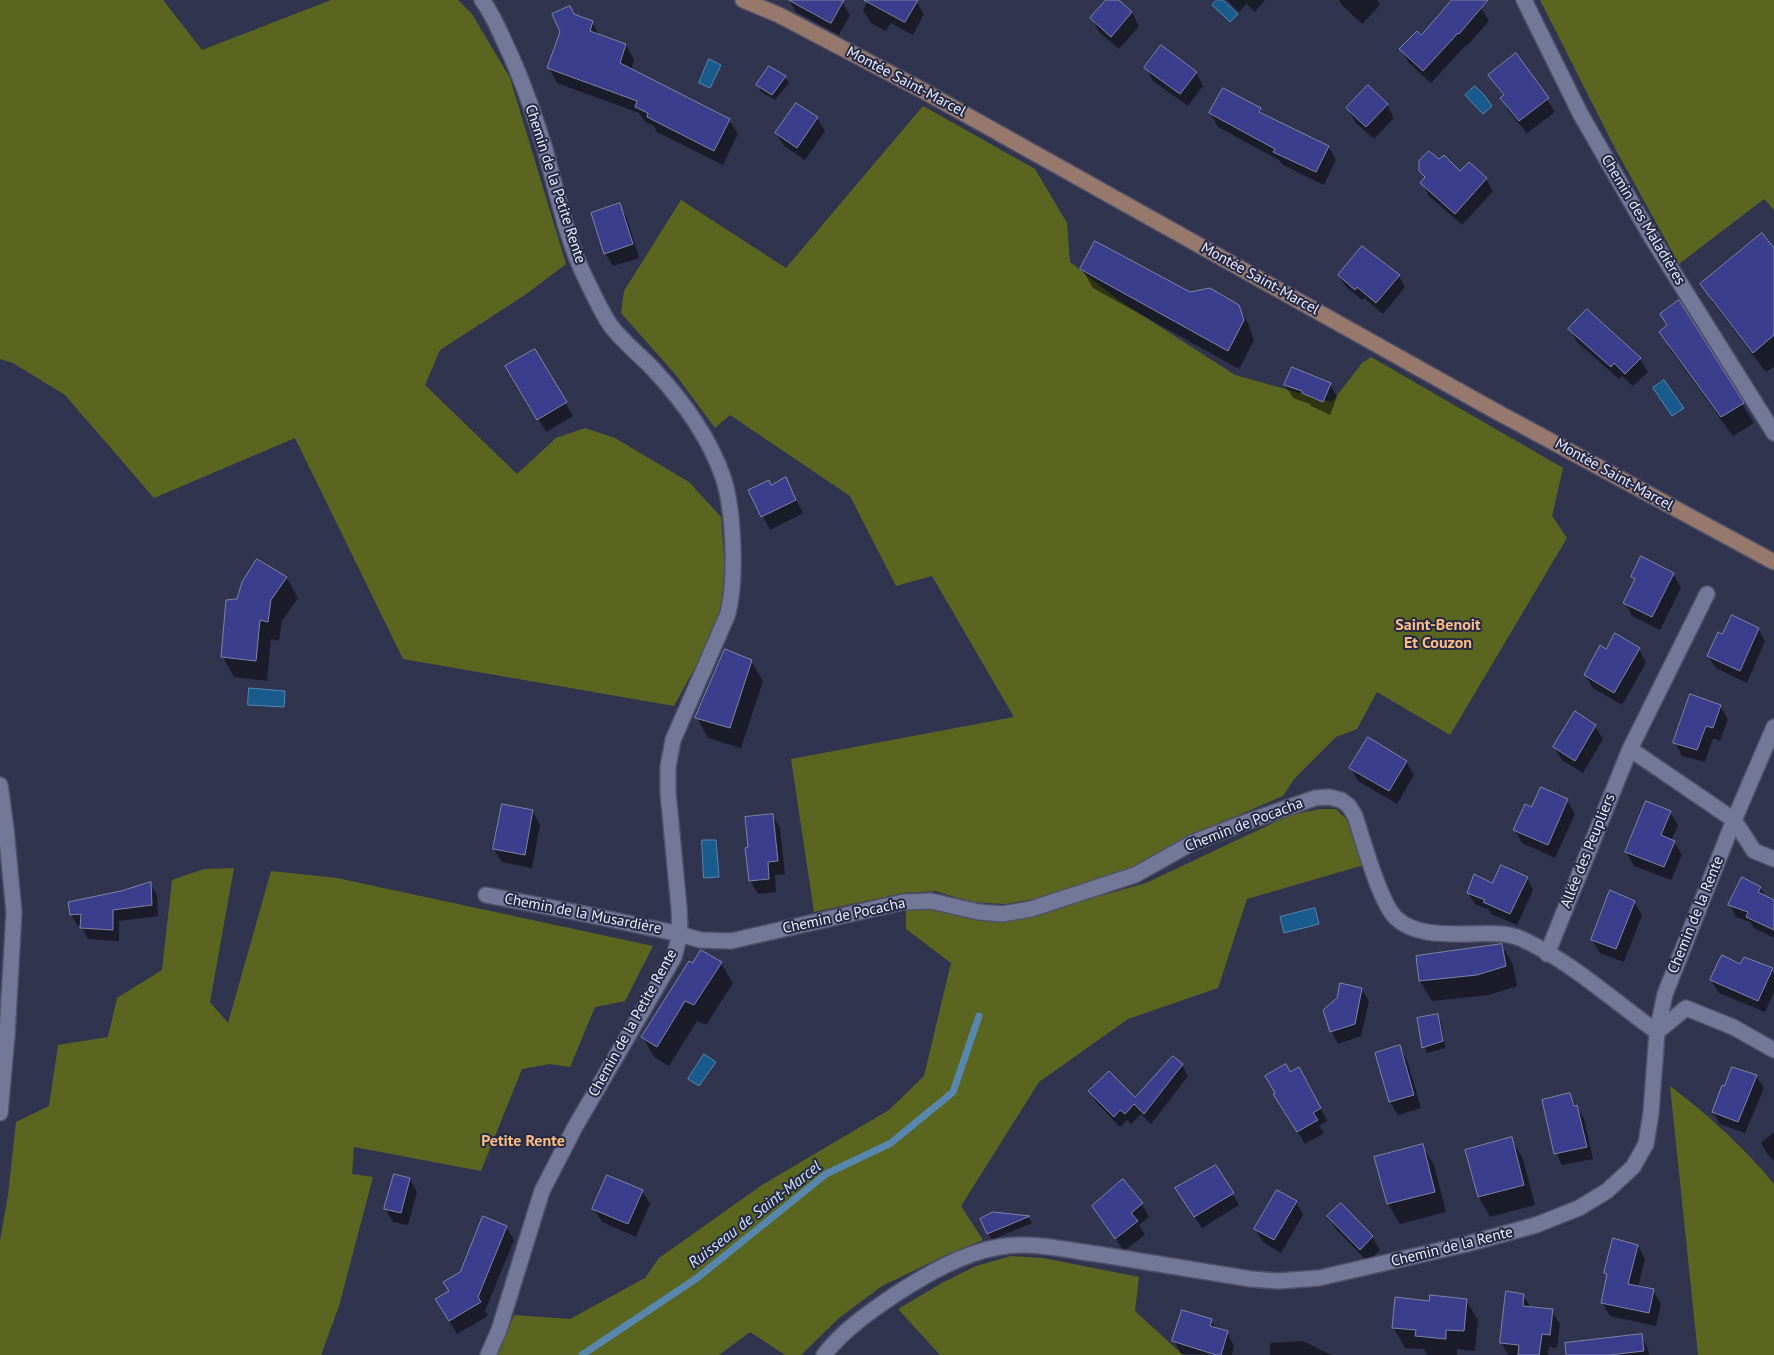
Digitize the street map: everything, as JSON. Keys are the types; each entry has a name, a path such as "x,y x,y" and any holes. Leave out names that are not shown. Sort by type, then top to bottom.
{"main road":[{"name":"Montée Saint-Marcel","path":"743,0 795,23 920,89 1488,407 1774,562"}],"street":[{"name":"Chemin de la Petite Rente","path":"482,0 488,8 517,68 582,272 611,326 655,371 700,428 723,477 731,519 734,580 732,601 723,630 673,740 668,767 668,792 680,934 674,956 575,1127 542,1191 498,1330 488,1355"},
{"name":"Chemin des Maladières","path":"1524,0 1581,114 1638,215 1774,433"},
{"name":"Allée des Peupliers","path":"1547,954 1630,749 1707,594"},
{"name":"Chemin de la Rente","path":"824,1355 861,1319 880,1304 912,1284 956,1261 980,1251 1000,1246 1036,1245 1251,1279 1278,1281 1319,1278 1468,1244 1536,1225 1579,1208 1607,1191 1633,1167 1646,1144 1651,1113 1657,1032 1665,994 1734,820 1774,727"},
{"path":"1630,749 1734,820 1754,850 1774,859"},
{"path":"0,785 14,912 0,1113"},
{"name":"Chemin de Pocacha","path":"680,934 700,940 731,941 903,902 931,901 980,912 1002,914 1031,909 1135,875 1192,843 1238,825 1315,798 1329,797 1341,800 1349,806 1355,816 1386,903 1396,918 1424,932 1510,936 1521,939 1568,967 1657,1032"},
{"name":"Chemin de la Musardière","path":"486,895 680,934"},
{"path":"1657,1032 1686,1008 1733,1028 1774,1050"}],"green space":[{"path":"0,0 163,0 202,50 331,0 458,0 472,14 510,78 566,264 525,295 440,350 425,385 517,474 556,438 585,428 615,438 689,482 721,517 725,568 721,607 709,642 674,706 403,659 295,438 154,498 65,395 13,363 0,359"},
{"path":"1540,0 1774,0 1774,210 1764,199 1679,264 1617,152"},
{"path":"923,106 1035,169 1067,223 1070,262 1117,299 1235,375 1332,402 1362,363 1371,357 1563,468 1552,516 1567,538 1450,735 1377,692 1357,729 1336,737 1294,779 1283,796 1188,837 1152,858 1112,877 1035,899 1005,904 970,902 936,891 903,893 814,912 791,759 1014,717 932,576 896,586 850,496 730,415 715,428 675,374 621,313 624,291 681,200 786,268"},
{"path":"1320,809 1336,809 1347,820 1364,865 1247,899 1218,988 1128,1019 1039,1082 961,1206 983,1240 944,1256 882,1286 839,1318 801,1355 785,1355 750,1332 719,1355 498,1355 514,1315 570,1319 645,1278 659,1258 762,1185 889,1110 924,1076 951,963 906,929 906,910 936,909 965,917 994,920 1021,918 1146,883 1290,815"},
{"path":"234,868 210,1002 228,1023 271,871 337,878 653,946 625,1001 595,1007 570,1067 550,1064 522,1069 481,1171 354,1147 352,1174 373,1177 339,1306 321,1355 0,1355 0,1241 8,1195 16,1122 49,1106 58,1045 108,1037 117,998 162,970 172,880 204,869"},
{"path":"1670,1086 1725,1132 1774,1184 1774,1355 1698,1355"},
{"path":"1011,1256 1043,1258 1139,1277 1135,1311 1183,1355 940,1355 898,1309 942,1283 976,1266"}],"water":[{"path":"1217,0 1223,0 1238,14 1230,22 1212,5"},
{"path":"709,59 721,65 710,88 699,83"},
{"path":"1475,86 1492,106 1483,114 1465,95"},
{"path":"1664,380 1684,408 1672,416 1653,388"},
{"path":"249,688 285,691 284,707 248,705"},
{"path":"702,840 716,840 719,877 704,878"},
{"path":"1315,908 1319,924 1284,933 1280,917"},
{"path":"704,1054 716,1062 699,1086 688,1079"}],"building":[{"path":"789,0 844,0 831,23"},
{"path":"864,0 918,0 905,22"},
{"path":"1106,0 1119,0 1132,12 1111,37 1090,18"},
{"path":"1452,0 1488,0 1459,34 1423,71 1399,49 1417,31 1421,35"},
{"path":"570,6 574,14 593,21 590,31 626,44 620,63 730,119 714,151 647,117 648,113 635,107 637,101 547,68 560,32 552,14"},
{"path":"1161,45 1197,72 1180,94 1144,68"},
{"path":"1516,53 1549,98 1519,121 1500,98 1504,95 1488,75"},
{"path":"769,66 786,76 772,95 756,85"},
{"path":"1368,85 1388,104 1366,127 1346,108"},
{"path":"1223,88 1261,108 1259,112 1329,146 1316,172 1273,152 1275,149 1209,113"},
{"path":"796,103 818,117 797,148 775,133"},
{"path":"1429,151 1439,159 1444,155 1460,171 1469,162 1487,178 1455,214 1420,183 1425,177 1419,171 1419,161"},
{"path":"620,203 633,244 604,254 591,213"},
{"path":"1762,233 1774,248 1774,335 1753,353 1700,284"},
{"path":"1095,241 1190,292 1210,288 1239,305 1244,320 1228,351 1080,269"},
{"path":"1362,246 1400,275 1376,303 1357,287 1355,290 1338,275"},
{"path":"1679,300 1744,403 1721,417 1659,332 1667,325 1660,314"},
{"path":"1587,309 1641,358 1625,374 1614,363 1611,367 1568,329"},
{"path":"535,349 567,402 537,420 505,366"},
{"path":"1292,367 1331,383 1323,402 1302,393 1302,391 1284,385"},
{"path":"786,477 796,500 761,517 748,490 769,480 771,485"},
{"path":"1641,556 1674,573 1652,617 1623,603 1635,579 1631,577"},
{"path":"257,559 287,577 271,600 268,622 260,620 256,661 221,657 226,600 237,599 242,582"},
{"path":"1732,615 1759,628 1740,671 1707,656 1718,632 1722,634"},
{"path":"1615,633 1640,648 1614,693 1584,675 1600,645 1606,649"},
{"path":"725,649 752,660 730,728 695,718"},
{"path":"1690,694 1721,705 1713,728 1706,726 1697,750 1673,743"},
{"path":"1575,711 1596,725 1575,761 1553,747"},
{"path":"1368,737 1407,761 1389,791 1349,768"},
{"path":"1541,787 1568,799 1548,845 1513,830 1525,804 1531,807"},
{"path":"1646,801 1671,811 1661,835 1675,841 1664,867 1625,852"},
{"path":"502,804 533,810 525,855 493,849"},
{"path":"773,814 778,861 768,862 769,879 749,881 745,848 748,847 745,817"},
{"path":"1501,865 1528,877 1510,914 1483,902 1485,900 1467,893 1474,874 1492,883"},
{"path":"1742,877 1761,887 1758,892 1774,900 1774,930 1746,917 1748,912 1728,905"},
{"path":"151,882 152,905 113,910 113,930 80,928 81,914 70,915 68,902 121,891"},
{"path":"1610,890 1635,901 1616,949 1591,940"},
{"path":"1502,944 1506,966 1477,975 1419,981 1416,956"},
{"path":"701,950 722,962 694,1005 685,1001 657,1047 641,1037 689,961 692,963"},
{"path":"1722,955 1740,964 1744,957 1773,968 1758,1001 1710,980"},
{"path":"1340,983 1362,988 1355,1024 1330,1032 1323,1010 1337,998"},
{"path":"1438,1014 1443,1041 1422,1048 1417,1018"},
{"path":"1400,1045 1414,1095 1389,1102 1375,1053"},
{"path":"1173,1056 1183,1064 1144,1114 1134,1104 1125,1114 1120,1110 1114,1117 1088,1091 1109,1071 1135,1097"},
{"path":"1286,1064 1290,1072 1299,1067 1321,1108 1313,1113 1318,1120 1297,1132 1273,1094 1275,1093 1265,1076"},
{"path":"1732,1067 1757,1075 1738,1122 1712,1112 1722,1085 1724,1086"},
{"path":"1570,1093 1574,1106 1577,1105 1587,1147 1554,1154 1542,1100"},
{"path":"1512,1137 1524,1185 1478,1197 1465,1150"},
{"path":"1423,1144 1435,1192 1387,1204 1374,1157"},
{"path":"1216,1165 1234,1193 1194,1217 1175,1188"},
{"path":"394,1174 410,1178 401,1213 384,1209"},
{"path":"607,1175 643,1190 628,1224 592,1209"},
{"path":"1123,1179 1143,1203 1131,1213 1138,1221 1115,1239 1092,1206"},
{"path":"1277,1190 1297,1201 1274,1240 1254,1229"},
{"path":"1341,1203 1373,1236 1360,1250 1327,1216"},
{"path":"993,1212 1030,1216 987,1234 980,1219"},
{"path":"483,1216 507,1226 478,1297 481,1302 449,1321 435,1299 449,1291 443,1282 460,1272"},
{"path":"1613,1238 1638,1245 1628,1284 1654,1289 1649,1313 1601,1303 1607,1274 1604,1273"},
{"path":"1506,1291 1524,1294 1523,1306 1553,1309 1550,1335 1542,1334 1539,1355 1518,1355 1519,1345 1500,1343"},
{"path":"1430,1295 1467,1299 1464,1331 1446,1330 1446,1339 1415,1336 1416,1330 1392,1328 1395,1297 1429,1301"},
{"path":"1182,1310 1212,1319 1210,1326 1228,1331 1221,1355 1172,1341"},
{"path":"1642,1334 1644,1351 1609,1355 1566,1355 1565,1343"}],"waterway":[{"name":"Ruisseau de Saint-Marcel","path":"582,1355 697,1278 826,1174 891,1143 953,1092 979,1016"}],"district":[{"name":"Saint-Benoit Et Couzon","path":"1438,634"},
{"name":"Petite Rente","path":"523,1141"}]}
